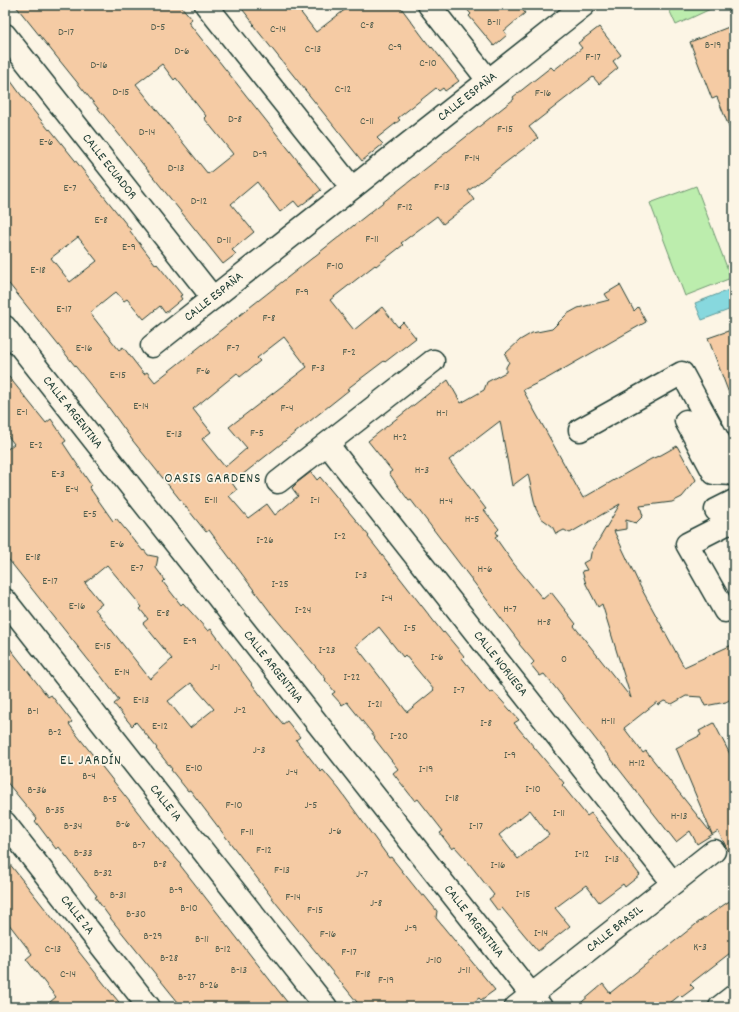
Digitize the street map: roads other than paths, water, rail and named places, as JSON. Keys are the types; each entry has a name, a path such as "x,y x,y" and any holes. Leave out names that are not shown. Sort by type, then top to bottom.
{"street":[{"path":"206,5 352,188"},
{"path":"429,5 488,80"},
{"name":"CALLE ESPAÑA","path":"152,346 584,5"},
{"name":"CALLE ECUADOR","path":"5,35 213,298"},
{"name":"CALLE ARGENTINA","path":"5,327 530,1003"},
{"path":"278,482 433,361"},
{"path":"580,430 682,373 734,470"},
{"path":"686,421 714,473 734,474"},
{"name":"CALLE NORUEGA","path":"327,444 673,883"},
{"path":"725,611 687,544 728,510"},
{"name":"CALLE 1A","path":"5,600 326,1007"},
{"name":"CALLE 2A","path":"5,823 149,1007"},
{"name":"CALLE BRASIL","path":"530,1003 673,883 714,851"},
{"path":"720,1007 734,996"}],"water":[{"path":"734,288 734,308 702,320 695,303"}],"district":[{"name":"OASIS GARDENS","path":"213,479"},
{"name":"EL JARDÍN","path":"91,761"}]}
